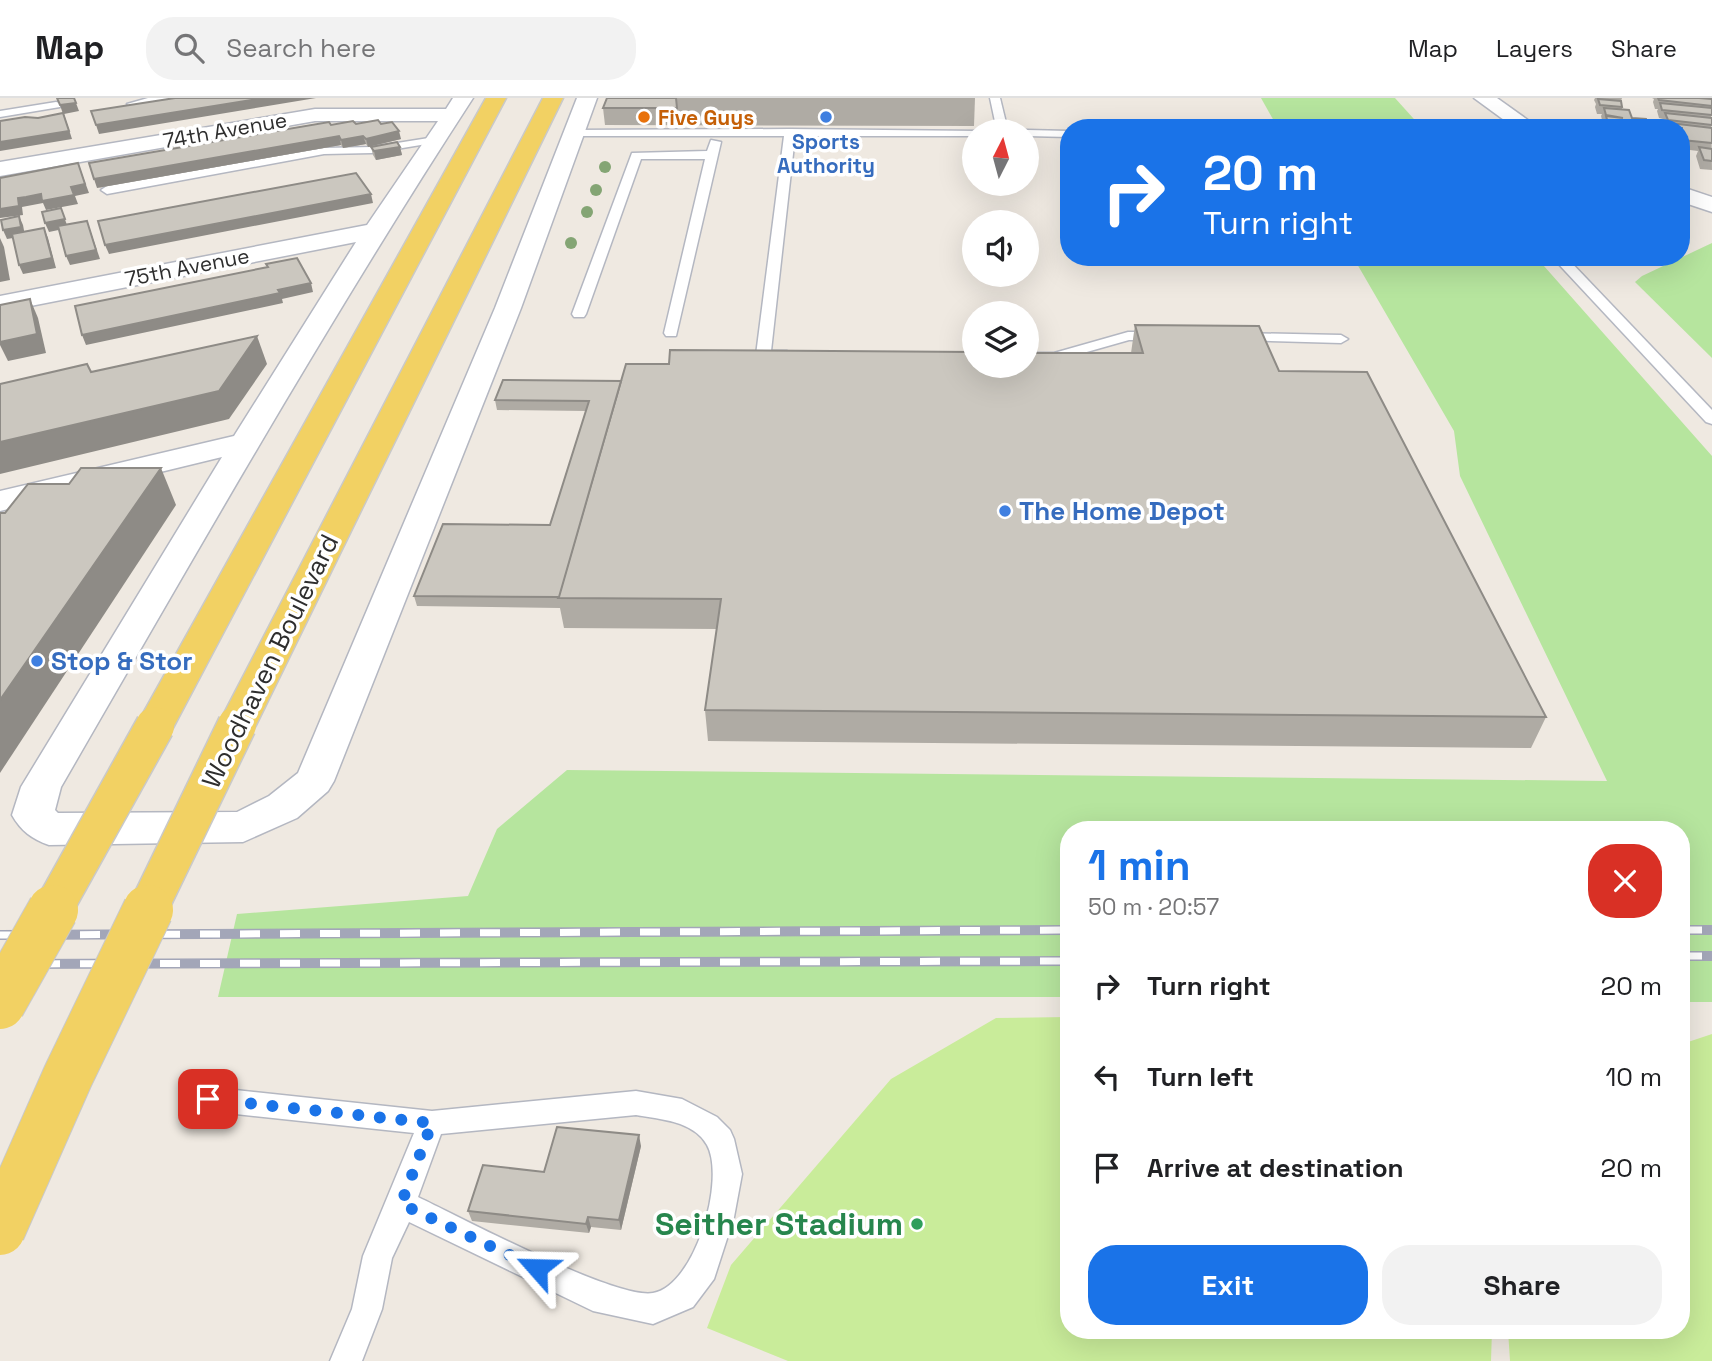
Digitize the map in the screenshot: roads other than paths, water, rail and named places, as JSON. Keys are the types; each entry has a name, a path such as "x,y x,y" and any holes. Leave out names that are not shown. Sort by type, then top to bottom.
{"main road":[{"path":"0,1003 155,726 496,98"},
{"name":"Woodhaven Boulevard","path":"0,1230 68,1076 237,725 553,98"}],"street":[{"path":"450,118 375,231 246,442 41,787 33,815 49,829 243,827 283,807 314,782 508,308 587,98"},
{"path":"1485,98 1516,119"},
{"name":"74th Avenue","path":"0,169 315,115 450,118"},
{"path":"1690,197 1712,205"},
{"name":"75th Avenue","path":"0,304 375,231"},
{"path":"0,501 246,442"}],"lane":[{"path":"132,104 167,98"},
{"path":"995,98 1000,119"},
{"path":"0,114 56,105"},
{"path":"107,190 324,151 372,150 450,118"},
{"path":"790,132 763,355 798,355"},
{"path":"573,133 962,133"},
{"path":"671,333 717,133"},
{"path":"1040,133 1060,134"},
{"path":"579,314 636,155 712,155"},
{"path":"1567,266 1712,419"},
{"path":"1039,357 1055,357 1128,336 1172,336"},
{"path":"1226,337 1341,339"},
{"path":"208,1099 432,1123 636,1103 682,1111 707,1126 720,1139 728,1174 720,1217 703,1269 682,1296 653,1308 604,1300 401,1204"},
{"path":"346,1361 366,1309 378,1256 432,1123"}],"railway":[{"path":"0,935 1060,930"},
{"path":"1690,930 1712,930"},
{"path":"1690,956 1712,956"},
{"path":"0,964 1060,961"}],"place":[{"name":"Five Guys","path":"644,117"},
{"name":"Sports Authority","path":"826,117"},
{"name":"The Home Depot","path":"1005,511"},
{"name":"Stop & Stor","path":"37,661"},
{"name":"Seither Stadium","path":"917,1224"}]}
